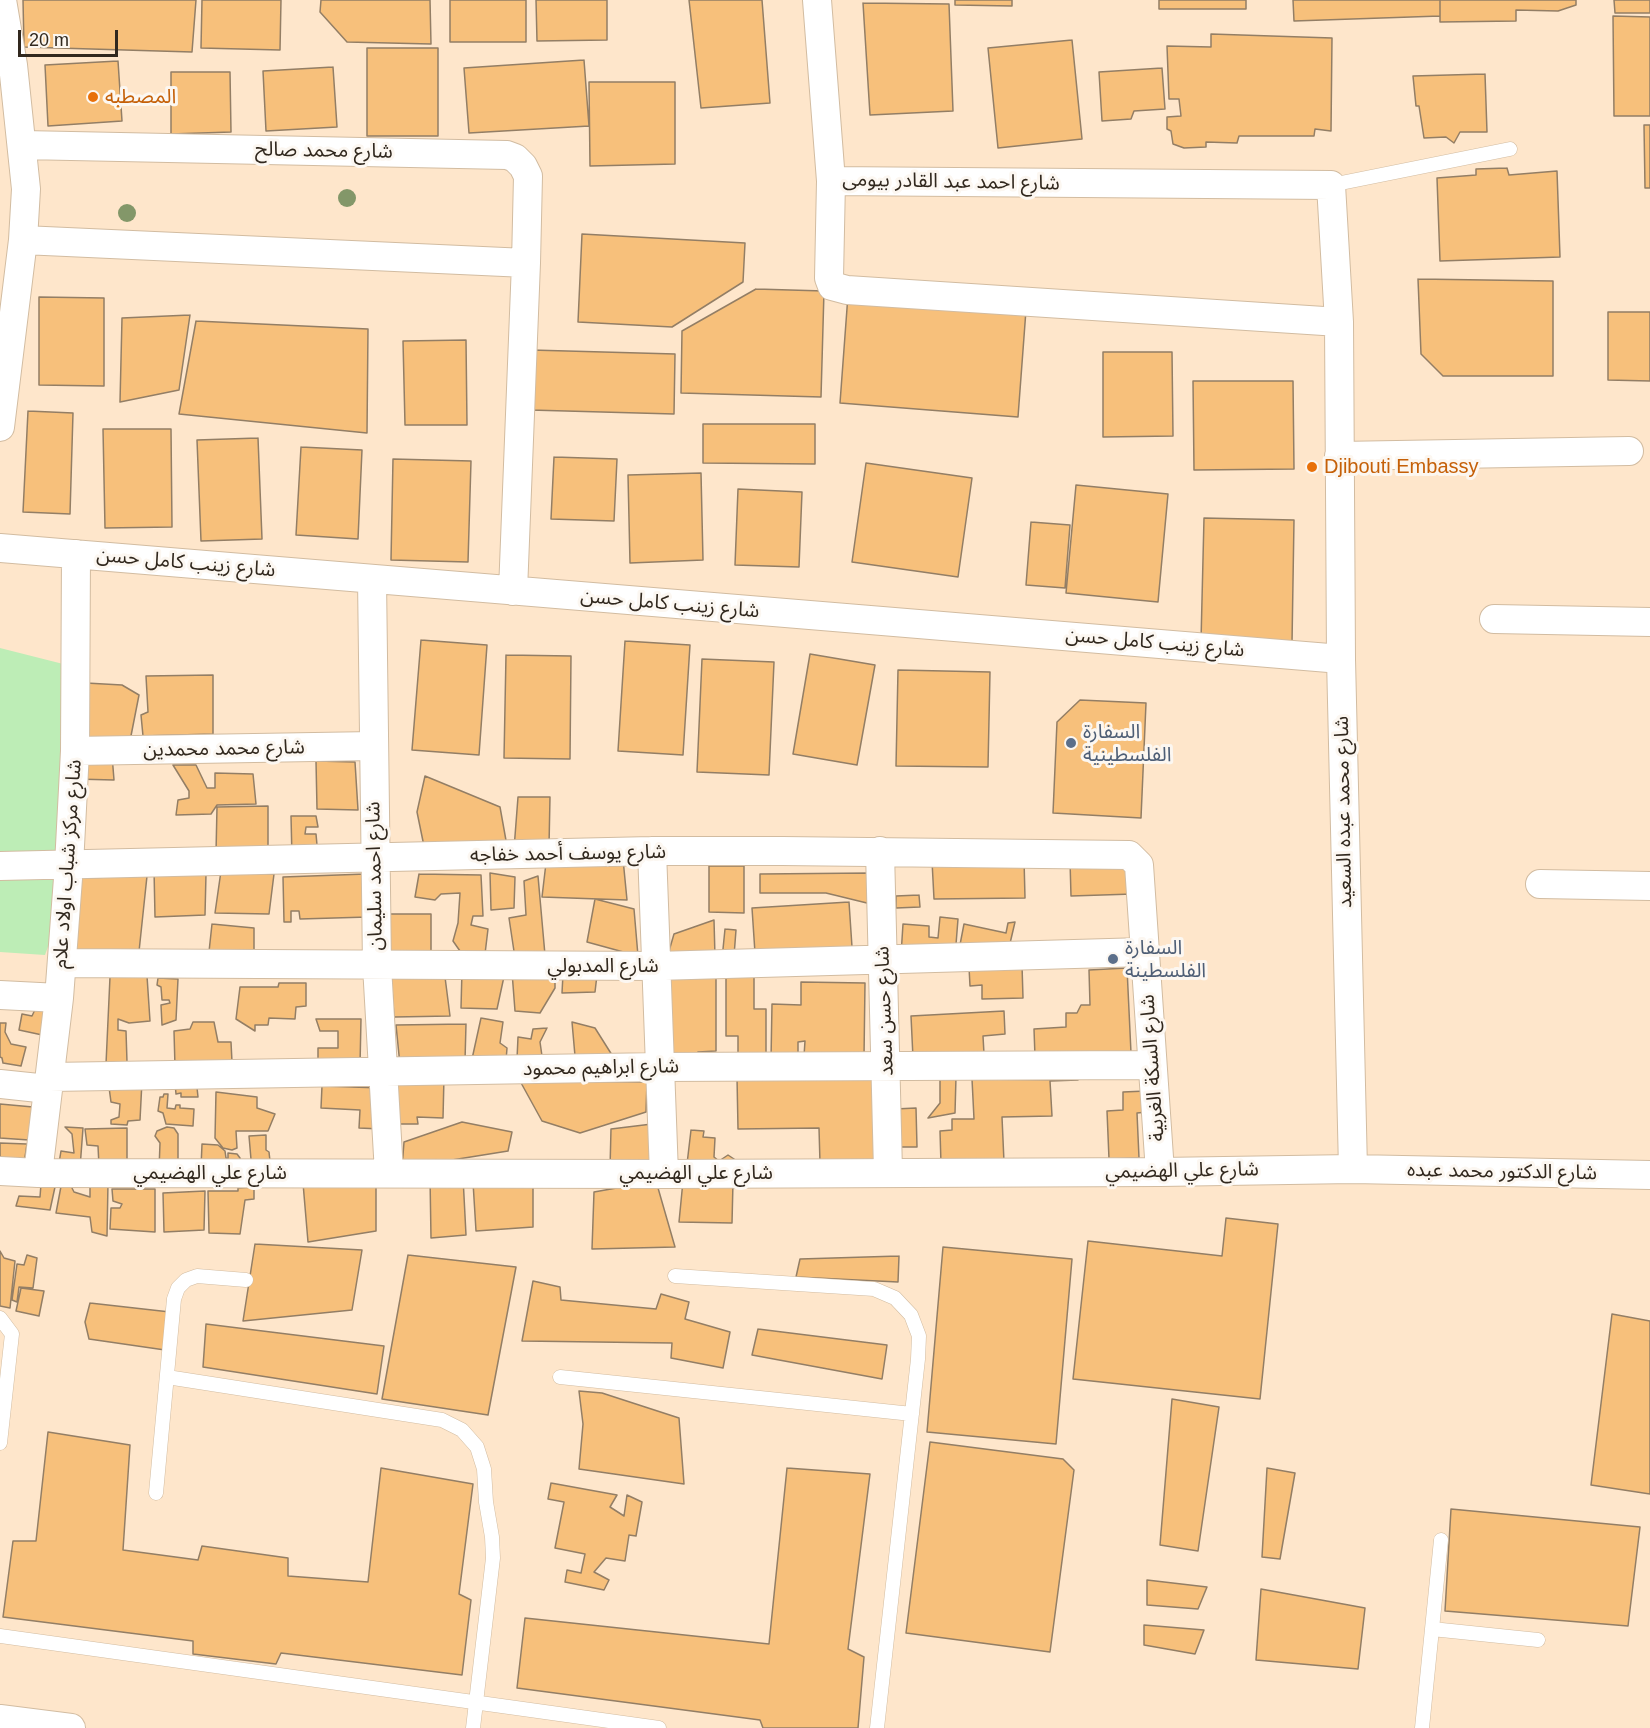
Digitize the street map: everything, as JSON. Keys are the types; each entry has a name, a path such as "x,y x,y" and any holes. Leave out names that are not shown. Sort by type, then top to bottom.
{"street":[{"path":"0,427 23,240 26,189 13,65 2,0"},
{"path":"817,0 831,181"},
{"name":"شارع محمد صالح","path":"23,145 507,154 523,166 528,176 526,263 513,591"},
{"name":"شارع احمد عبد القادر بيومى","path":"1331,185 831,181 829,278 832,286 838,288 1339,322"},
{"path":"1331,185 1339,322 1339,456 1629,451"},
{"path":"23,240 526,263"},
{"name":"شارع محمد عبده السعيد","path":"1339,456 1341,659 1353,1169"},
{"name":"شارع زينب كامل حسن","path":"0,548 1341,659"},
{"name":"شارع مركز شباب اولاد علام","path":"38,1173 59,998 69,865 75,751 76,554"},
{"name":"شارع احمد سليمان","path":"372,579 377,966 389,1173"},
{"path":"1494,619 1650,622"},
{"name":"شارع محمد محمدين","path":"75,751 374,746"},
{"path":"652,851 664,1174"},
{"name":"شارع يوسف أحمد خفاجه","path":"0,866 652,851 1121,853 1134,858"},
{"name":"شارع حسن سعد","path":"880,852 888,1172"},
{"name":"شارع السكة الغربية","path":"1134,858 1139,865 1160,1172"},
{"path":"1540,884 1650,886"},
{"name":"شارع المدبولي","path":"62,963 656,966 1144,952"},
{"path":"0,995 59,998"},
{"name":"شارع ابراهيم محمود","path":"0,1084 383,1072 660,1067 1152,1065"},
{"name":"شارع علي الهضيمي","path":"0,1171 38,1173 664,1174 1353,1169"},
{"name":"شارع الدكتور محمد عبده","path":"1353,1169 1650,1175"},
{"path":"0,1719 71,1728"}],"lane":[{"path":"1331,185 1510,149"},
{"path":"156,1493 174,1299 178,1288 186,1280 197,1276 246,1280"},
{"path":"675,1276 874,1289 895,1298 911,1315 919,1336 877,1728"},
{"path":"0,1318 12,1334 0,1443"},
{"path":"166,1377 442,1420 462,1430 477,1447 484,1469 493,1558 473,1728"},
{"path":"560,1377 912,1414"},
{"path":"1422,1728 1441,1540"},
{"path":"1432,1629 1538,1640"},
{"path":"0,1636 659,1728"}],"green space":[{"path":"0,648 75,667 61,854 0,852"},
{"path":"64,869 64,902 45,955 0,952 0,870"}],"building":[{"path":"23,0 196,0 192,52 24,47"},
{"path":"202,0 281,0 280,50 201,48"},
{"path":"321,0 430,0 431,44 347,42 320,12"},
{"path":"450,0 526,0 526,42 450,42"},
{"path":"536,0 607,0 607,40 537,41"},
{"path":"689,0 762,0 770,103 701,108"},
{"path":"955,0 1012,0 1012,6 955,5"},
{"path":"1159,0 1246,0 1246,9 1159,9"},
{"path":"1293,0 1440,0 1440,16 1294,21"},
{"path":"1440,0 1576,0 1576,5 1558,11 1516,10 1516,21 1440,22"},
{"path":"1614,0 1650,0 1650,13 1615,13"},
{"path":"863,3 949,4 953,111 870,115"},
{"path":"1613,16 1650,17 1650,116 1614,116"},
{"path":"1211,34 1332,38 1331,131 1315,129 1314,136 1239,136 1237,143 1206,142 1206,147 1184,148 1173,144 1171,131 1167,129 1167,117 1181,116 1179,99 1169,99 1167,46 1211,47"},
{"path":"1072,40 1082,139 998,148 988,48"},
{"path":"367,48 438,48 438,136 367,136"},
{"path":"584,60 589,126 469,133 464,68"},
{"path":"118,61 122,121 48,126 45,65"},
{"path":"333,67 337,127 266,131 263,71"},
{"path":"1162,68 1165,109 1134,111 1131,119 1102,121 1099,72"},
{"path":"171,72 230,72 231,132 171,134"},
{"path":"1485,74 1487,132 1460,132 1454,143 1446,137 1424,138 1419,106 1416,106 1413,76"},
{"path":"589,82 675,82 675,164 590,166"},
{"path":"1644,125 1650,125 1650,188 1645,188"},
{"path":"1507,168 1509,175 1557,171 1560,257 1440,261 1437,178 1476,175 1476,169"},
{"path":"582,234 745,243 743,282 672,327 578,322"},
{"path":"1418,279 1553,281 1553,376 1443,376 1421,354"},
{"path":"756,289 824,291 821,397 681,393 682,331"},
{"path":"848,295 1026,310 1018,417 840,403"},
{"path":"39,297 104,298 104,386 39,385"},
{"path":"1608,312 1650,312 1650,381 1608,380"},
{"path":"190,315 179,390 120,402 122,318"},
{"path":"196,321 368,329 367,433 179,414"},
{"path":"466,340 467,425 405,425 403,341"},
{"path":"531,350 675,354 674,414 530,410"},
{"path":"1103,352 1172,352 1173,436 1103,437"},
{"path":"1193,381 1293,381 1294,469 1194,470"},
{"path":"28,411 73,413 70,514 23,512"},
{"path":"703,424 815,424 815,464 703,463"},
{"path":"103,429 171,429 172,527 105,528"},
{"path":"258,438 262,539 201,541 197,440"},
{"path":"301,447 362,450 358,539 296,535"},
{"path":"554,457 617,459 614,521 551,519"},
{"path":"393,459 471,461 468,562 391,560"},
{"path":"866,463 972,478 958,577 852,562"},
{"path":"701,473 703,560 630,563 628,475"},
{"path":"1076,485 1168,494 1158,602 1066,593"},
{"path":"738,489 802,492 799,567 735,565"},
{"path":"1204,518 1294,520 1292,643 1201,641"},
{"path":"1031,522 1070,525 1065,588 1026,585"},
{"path":"421,640 487,645 479,755 412,750"},
{"path":"625,641 690,645 683,755 618,751"},
{"path":"810,654 875,665 857,765 793,754"},
{"path":"506,655 571,656 570,759 504,758"},
{"path":"702,659 774,662 769,775 697,772"},
{"path":"898,670 990,672 988,767 896,766"},
{"path":"213,675 213,734 143,736 141,715 148,712 146,676"},
{"path":"86,683 122,685 139,695 129,746 87,742"},
{"path":"1080,700 1146,703 1141,818 1053,813 1057,722"},
{"path":"112,755 114,780 75,779 77,756"},
{"path":"316,761 355,762 358,810 317,809"},
{"path":"173,765 196,765 207,788 215,788 215,773 253,774 256,804 217,805 211,814 176,815 178,800 189,798 189,791"},
{"path":"425,776 500,807 507,846 425,851 417,812"},
{"path":"518,797 550,797 549,846 514,849"},
{"path":"268,806 268,852 216,853 217,807"},
{"path":"291,816 316,816 318,827 306,827 305,834 316,834 318,856 292,858"},
{"path":"623,859 627,900 542,897 546,863"},
{"path":"1024,859 1025,898 934,899 932,861"},
{"path":"1132,859 1133,894 1071,896 1070,861"},
{"path":"709,866 744,866 744,913 709,912"},
{"path":"154,869 206,874 205,915 155,917"},
{"path":"221,871 274,874 269,914 215,913"},
{"path":"490,873 515,877 514,908 491,910"},
{"path":"871,873 871,904 826,893 760,893 760,874"},
{"path":"366,874 368,917 300,919 299,911 291,911 291,922 284,922 283,877"},
{"path":"419,874 481,875 483,916 473,916 471,925 488,929 485,954 460,951 453,941 458,923 460,893 441,894 435,900 415,897"},
{"path":"147,876 138,961 69,960 77,878"},
{"path":"538,876 545,955 515,958 509,918 526,915 524,881"},
{"path":"919,895 920,907 896,908 896,896"},
{"path":"595,899 634,909 638,956 587,942"},
{"path":"849,902 852,947 755,953 752,908"},
{"path":"388,914 431,914 431,955 384,960"},
{"path":"940,917 958,919 955,957 901,955 903,924 929,926 929,937 938,938"},
{"path":"714,920 715,957 667,958 674,934"},
{"path":"1015,922 1008,952 958,955 964,924 1006,933 1008,923"},
{"path":"212,924 254,928 254,961 208,961"},
{"path":"725,929 736,930 734,956 722,959"},
{"path":"1022,965 1023,998 982,999 982,985 970,986 969,967"},
{"path":"1127,968 1131,1053 1035,1057 1034,1029 1066,1027 1066,1013 1077,1013 1081,1005 1090,1005 1089,970"},
{"path":"462,970 505,972 497,1009 461,1008"},
{"path":"512,972 555,972 555,988 540,1013 515,1011"},
{"path":"726,972 754,972 754,1009 766,1009 766,1055 738,1056 738,1036 726,1036"},
{"path":"563,974 597,975 595,992 562,993"},
{"path":"147,976 150,1021 129,1023 118,1019 118,1030 126,1031 127,1062 106,1064 110,977"},
{"path":"391,976 445,977 450,1016 394,1017"},
{"path":"668,977 716,977 716,1051 698,1052 695,1057 669,1056"},
{"path":"158,978 178,979 176,1020 162,1025 161,1005 170,1003 169,1000 162,1000 161,987 157,985"},
{"path":"801,982 865,983 864,1057 804,1056 805,1041 798,1042 798,1060 771,1060 772,1004 801,1005"},
{"path":"279,983 306,983 306,1006 296,1007 295,1019 269,1018 268,1025 255,1025 255,1031 236,1019 240,987 278,987"},
{"path":"39,1001 52,1004 47,1036 19,1030 22,1014 32,1016"},
{"path":"1004,1011 1005,1034 983,1036 984,1054 913,1058 911,1016"},
{"path":"481,1018 503,1022 500,1043 507,1048 506,1061 472,1059"},
{"path":"316,1019 361,1019 360,1065 318,1064 318,1048 338,1048 338,1031 320,1031"},
{"path":"193,1022 214,1022 218,1042 231,1042 232,1062 175,1067 174,1031 190,1029"},
{"path":"572,1022 595,1028 612,1055 575,1056"},
{"path":"0,1023 6,1023 5,1032 11,1044 26,1047 21,1066 3,1063 0,1057"},
{"path":"466,1024 465,1061 400,1065 396,1025"},
{"path":"547,1028 540,1042 542,1056 517,1059 518,1037 531,1039 533,1029"},
{"path":"444,1077 443,1118 417,1117 418,1124 388,1124 389,1080"},
{"path":"737,1077 875,1079 877,1162 820,1163 819,1128 738,1129"},
{"path":"940,1077 956,1077 955,1113 928,1118 940,1103"},
{"path":"196,1078 198,1097 181,1097 181,1093 176,1094 175,1083"},
{"path":"972,1079 1078,1080 1050,1081 1052,1116 1002,1117 1004,1162 941,1164 940,1131 952,1130 952,1119 974,1119"},
{"path":"108,1080 142,1081 140,1120 128,1121 127,1125 111,1124 111,1120 119,1117 120,1104 111,1102"},
{"path":"520,1081 647,1082 646,1112 580,1133 542,1121"},
{"path":"322,1086 382,1088 381,1129 359,1128 360,1110 321,1108"},
{"path":"1146,1091 1147,1112 1137,1113 1139,1158 1109,1159 1107,1111 1123,1110 1123,1092"},
{"path":"216,1092 257,1097 257,1108 275,1114 268,1131 236,1131 237,1148 232,1150 223,1148 215,1138"},
{"path":"168,1094 167,1108 175,1109 176,1105 180,1105 180,1108 194,1109 193,1126 166,1124 163,1113 158,1111 160,1097"},
{"path":"0,1104 33,1107 29,1140 0,1138"},
{"path":"916,1108 917,1147 896,1147 895,1109"},
{"path":"462,1122 512,1132 508,1151 402,1168 404,1142"},
{"path":"652,1124 654,1160 610,1169 611,1129"},
{"path":"65,1127 83,1128 80,1168 58,1169 61,1151 74,1153 72,1134"},
{"path":"167,1127 174,1128 178,1134 178,1170 159,1170 160,1143 155,1136 157,1131"},
{"path":"127,1128 127,1166 99,1166 98,1146 87,1145 85,1129"},
{"path":"691,1130 704,1131 703,1137 715,1138 714,1157 719,1161 728,1155 737,1161 687,1164"},
{"path":"266,1135 266,1150 269,1152 271,1170 252,1171 249,1136"},
{"path":"0,1143 27,1144 23,1170 0,1169"},
{"path":"202,1144 218,1145 225,1151 228,1159 228,1153 237,1154 240,1158 240,1170 201,1168"},
{"path":"430,1177 463,1177 466,1235 431,1238"},
{"path":"68,1180 74,1192 90,1197 90,1183 108,1183 107,1236 92,1232 90,1217 56,1213 62,1181"},
{"path":"656,1181 675,1247 592,1249 594,1192"},
{"path":"683,1181 733,1182 732,1223 679,1222"},
{"path":"376,1182 376,1231 308,1242 303,1183"},
{"path":"473,1182 533,1186 533,1227 476,1231"},
{"path":"41,1184 55,1187 50,1210 16,1206 19,1196 40,1197"},
{"path":"254,1187 254,1199 245,1200 240,1234 209,1233 208,1191 238,1191 238,1188"},
{"path":"112,1189 155,1189 155,1232 110,1229 111,1208 120,1208 122,1204 113,1201"},
{"path":"205,1191 204,1230 164,1232 163,1193"},
{"path":"1226,1218 1278,1224 1260,1399 1073,1379 1088,1241 1222,1256"},
{"path":"255,1244 362,1250 352,1310 243,1321"},
{"path":"943,1247 1072,1259 1056,1444 927,1432"},
{"path":"0,1251 4,1258 15,1261 10,1308 0,1306"},
{"path":"27,1255 37,1258 33,1288 19,1287 17,1302 12,1300 17,1264 24,1265"},
{"path":"408,1255 516,1267 488,1415 382,1399"},
{"path":"899,1256 898,1282 796,1277 800,1259"},
{"path":"533,1281 560,1287 561,1300 656,1309 661,1294 689,1302 685,1319 730,1332 723,1368 671,1358 672,1343 522,1341"},
{"path":"21,1288 44,1291 39,1316 16,1311"},
{"path":"90,1303 170,1312 165,1350 89,1339 85,1322"},
{"path":"1612,1314 1650,1321 1650,1494 1591,1485"},
{"path":"206,1324 384,1346 377,1394 203,1367"},
{"path":"758,1329 887,1345 882,1379 752,1355"},
{"path":"579,1391 602,1393 679,1418 684,1484 579,1469 583,1424"},
{"path":"1172,1399 1219,1407 1198,1551 1160,1545"},
{"path":"48,1432 130,1445 123,1550 198,1560 202,1546 288,1558 288,1576 368,1582 381,1468 473,1484 459,1594 471,1600 462,1675 281,1653 276,1664 193,1654 193,1641 3,1617 13,1541 36,1541"},
{"path":"930,1442 1063,1459 1074,1470 1050,1652 906,1633"},
{"path":"787,1468 870,1474 848,1649 864,1657 858,1728 763,1728 760,1720 517,1688 525,1618 769,1644"},
{"path":"1267,1468 1295,1473 1280,1559 1262,1557"},
{"path":"551,1483 617,1495 610,1507 624,1516 627,1495 642,1502 636,1536 629,1535 625,1561 606,1558 594,1572 609,1580 604,1590 565,1582 567,1570 581,1573 585,1554 555,1548 564,1502 548,1499"},
{"path":"1451,1509 1640,1527 1628,1626 1445,1611"},
{"path":"1147,1580 1207,1587 1198,1609 1147,1605"},
{"path":"1261,1589 1365,1608 1358,1669 1256,1660"},
{"path":"1144,1625 1204,1630 1195,1654 1144,1645"}],"place":[{"name":"المصطبه","path":"93,97"},
{"name":"Djibouti Embassy","path":"1312,467"},
{"name":"السفارة الفلسطينية","path":"1071,743"},
{"name":"السفارة الفلسطينة","path":"1113,959"}]}
